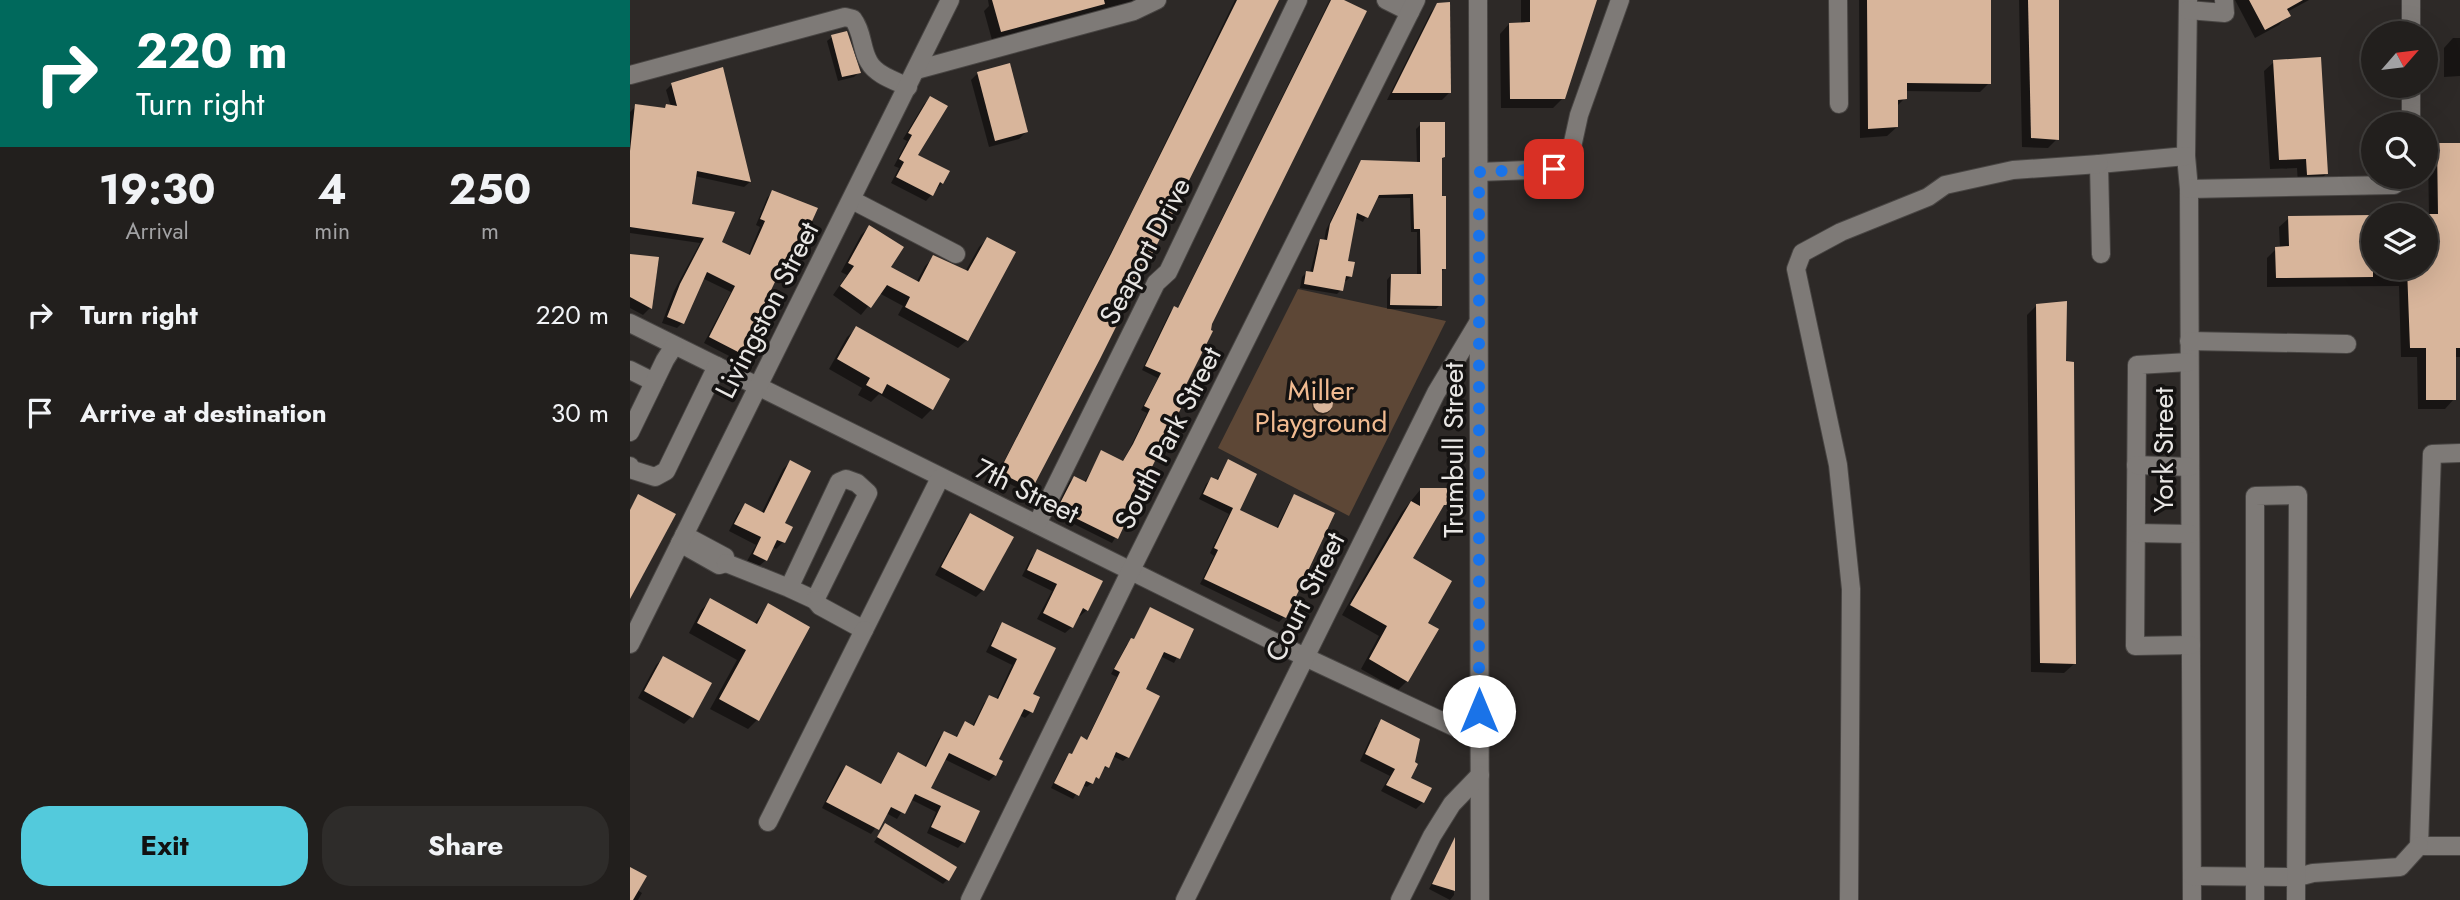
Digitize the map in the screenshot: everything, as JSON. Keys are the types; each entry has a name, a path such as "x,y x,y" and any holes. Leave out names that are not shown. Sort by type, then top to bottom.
{"street":[{"name":"Livingston Street","path":"630,644 950,0"},
{"path":"916,70 1143,8 1157,0"},
{"name":"Seaport Drive","path":"1037,524 1156,283 1168,272 1298,0"},
{"path":"1386,0 1413,6"},
{"name":"Trumbull Street","path":"1478,0 1480,900"},
{"path":"1479,172 1554,169 1570,156 1579,115 1620,0"},
{"path":"1838,0 1839,104"},
{"path":"2188,5 2225,13 2224,0"},
{"path":"2411,0 2411,21"},
{"name":"York Street","path":"2188,5 2186,156 2189,188 2192,900"},
{"name":"South Park Street","path":"970,900 1131,570 1413,6"},
{"path":"630,75 845,17 853,19 858,25 869,62 875,69 908,87"},
{"path":"1849,900 1851,589 1838,465 1796,269 1802,253 1841,232 1927,197 1945,185 2013,170 2186,156"},
{"path":"2099,164 2101,254"},
{"path":"2189,188 2361,185"},
{"path":"852,200 956,254"},
{"name":"Court Street","path":"1185,900 1436,393 1479,321"},
{"name":"7th Street","path":"630,323 1305,657 1479,739"},
{"path":"2189,341 2347,344"},
{"path":"630,432 674,346"},
{"path":"2189,362 2137,365 2135,646 2191,645"},
{"path":"630,466 655,477 666,471 717,366"},
{"path":"630,370 654,382"},
{"path":"2192,876 2298,877 2313,873 2400,867 2419,846 2432,454 2460,453"},
{"path":"2136,465 2190,467"},
{"path":"768,822 940,478"},
{"path":"789,588 839,482 846,479 857,483 867,493 815,600"},
{"path":"2255,900 2255,496 2298,495 2296,900"},
{"path":"2136,533 2190,534"},
{"path":"682,539 719,565 726,563 789,588 815,600 820,607 864,630"},
{"path":"1400,900 1432,836 1452,804 1480,775"},
{"path":"2419,846 2460,846"}],"green space":[{"name":"Miller Playground","path":"1298,289 1446,321 1349,516 1218,448"}],"building":[{"path":"992,0 1104,0 1105,4 1001,32"},
{"path":"1237,0 1279,0 1032,489 999,472"},
{"path":"1331,0 1344,0 1367,11 1212,324 1213,331 1185,387 1190,390 1150,471 1145,468 1128,503 1119,523 1124,526 1118,539 1057,509 1074,476 1086,482 1101,450 1123,461 1133,444 1150,409 1144,406 1161,373 1145,366 1174,306 1178,308"},
{"path":"1530,0 1597,0 1565,99 1510,99 1509,23 1530,22"},
{"path":"1867,0 1991,0 1991,84 1907,83 1907,99 1898,100 1898,127 1868,129"},
{"path":"2028,0 2059,0 2059,140 2031,138"},
{"path":"2249,0 2303,0 2287,9 2291,16 2265,30"},
{"path":"1450,2 1451,93 1392,93 1437,3"},
{"path":"847,31 861,73 842,77 831,35"},
{"path":"2321,57 2328,174 2307,175 2306,159 2279,160 2273,60"},
{"path":"1010,63 1028,132 995,141 977,72"},
{"path":"723,67 751,182 697,171 692,204 735,212 722,242 750,255 765,221 760,219 772,190 818,208 790,270 782,267 765,303 770,306 742,354 709,337 735,286 707,272 684,324 667,317 680,284 704,238 630,227 630,151 635,104 665,108 666,104 677,106 671,83"},
{"path":"930,96 948,106 918,155 950,171 933,196 896,177 904,162 899,159 912,135 908,133"},
{"path":"1420,122 1445,122 1442,196 1446,196 1446,269 1442,269 1442,306 1390,305 1391,274 1421,274 1420,229 1414,229 1413,194 1379,195 1368,218 1357,213 1348,261 1355,262 1352,277 1346,276 1343,291 1304,284 1306,271 1313,272 1320,239 1327,240 1330,224 1361,160 1420,162"},
{"path":"2438,143 2460,143 2460,348 2456,348 2456,400 2426,400 2426,348 2410,348 2407,280 2438,280"},
{"path":"2361,215 2361,277 2276,278 2275,247 2289,246 2288,216"},
{"path":"869,225 904,247 891,267 919,282 933,255 968,271 987,237 1016,252 968,341 905,307 910,297 887,285 871,308 840,286 854,266 848,263"},
{"path":"630,254 659,257 652,309 630,297"},
{"path":"2067,301 2066,361 2074,362 2076,664 2040,663 2036,304"},
{"path":"856,326 950,379 933,410 887,384 882,394 866,385 870,378 837,359"},
{"path":"1323,393 1330,396 1333,403 1330,410 1323,413 1316,410 1313,403 1316,396"},
{"path":"1228,459 1257,474 1240,510 1278,528 1294,494 1335,513 1286,618 1204,579 1218,550 1214,548 1233,508 1203,494 1211,477 1218,480"},
{"path":"790,460 811,471 785,523 793,527 785,543 777,540 767,561 753,554 761,537 734,524 745,503 764,513"},
{"path":"1420,488 1447,488 1447,505 1444,505 1413,558 1452,581 1428,623 1439,629 1408,682 1369,659 1387,626 1350,605 1411,501 1420,506"},
{"path":"638,494 676,514 630,599 630,510"},
{"path":"970,513 1014,537 984,591 941,567"},
{"path":"1037,549 1103,581 1088,611 1083,608 1073,628 1043,613 1057,584 1027,570"},
{"path":"710,598 757,624 768,603 810,627 759,721 719,699 746,650 697,623"},
{"path":"1150,607 1194,629 1180,659 1164,652 1146,689 1160,696 1129,758 1116,752 1109,768 1105,766 1099,779 1096,777 1093,784 1086,781 1079,796 1054,783 1081,736 1087,740 1120,672 1114,669 1131,638 1134,639"},
{"path":"1002,622 1056,648 1033,694 1040,697 1033,713 1024,709 999,759 1003,761 996,776 949,753 931,788 980,811 965,843 931,827 941,806 915,794 905,814 891,807 879,830 826,802 846,765 881,784 898,752 926,767 944,731 957,737 965,721 974,726 989,695 998,699 1017,659 991,646"},
{"path":"663,656 712,683 693,718 644,691"},
{"path":"1381,719 1420,739 1415,762 1418,764 1411,778 1432,788 1424,803 1386,785 1395,769 1365,754"},
{"path":"885,823 957,867 949,881 877,837"},
{"path":"1455,837 1455,891 1432,884"},
{"path":"630,867 647,876 633,900 630,900"}],"route":[{"path":"1479,711 1479,172 1554,169"}]}
